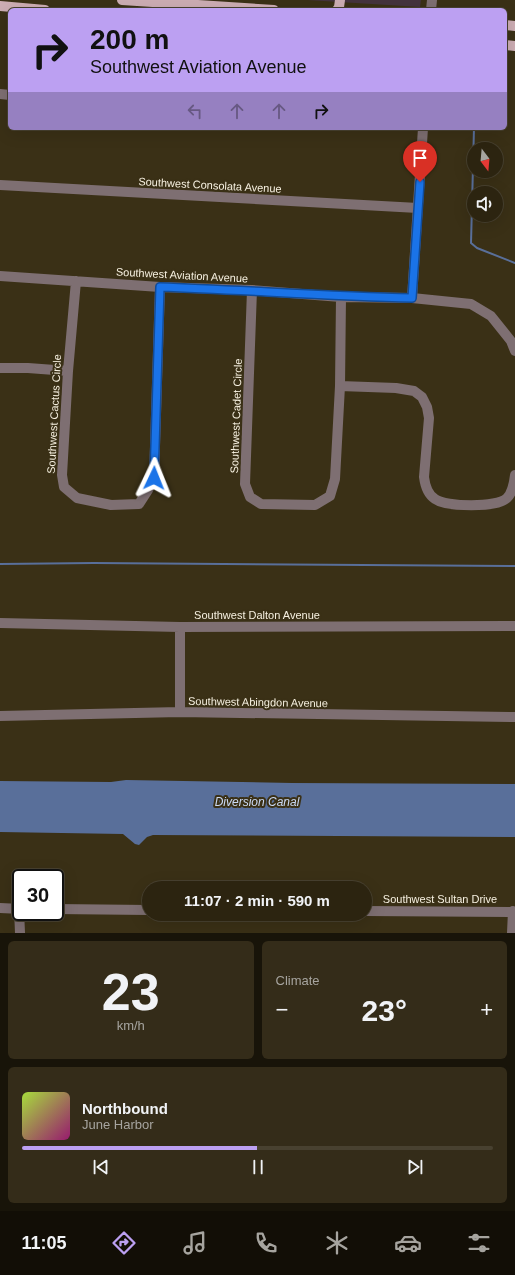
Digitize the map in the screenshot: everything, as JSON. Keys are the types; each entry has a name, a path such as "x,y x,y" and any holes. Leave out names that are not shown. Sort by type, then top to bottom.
{"main road":[{"path":"122,0 244,8"},
{"path":"0,6 23,8"}],"street":[{"path":"412,298 423,130"},
{"name":"Southwest Consolata Avenue","path":"0,185 418,208"},
{"name":"Southwest Aviation Avenue","path":"0,276 160,287 412,298 471,304 491,316 511,340 515,351"},
{"name":"Southwest Cactus Circle","path":"76,281 68,371 62,476 64,488 77,498 111,506 139,504 154,478 160,287"},
{"name":"Southwest Cadet Circle","path":"252,290 245,484 250,497 261,504 315,504 330,496 335,479 340,386 341,296"},
{"path":"0,368 28,368 68,371"},
{"path":"340,386 396,388 414,391 422,397 427,407 429,418 424,477 429,494 436,500 452,504 495,504 506,499 510,495 513,488 515,475"},
{"name":"Southwest Dalton Avenue","path":"0,623 180,627 515,626"},
{"path":"180,627 180,712"},
{"name":"Southwest Abingdon Avenue","path":"0,716 180,712 515,718"},
{"path":"0,908 12,909"},
{"path":"64,909 142,910"},
{"name":"Southwest Sultan Drive","path":"372,911 514,912"},
{"path":"512,933 514,912"},
{"path":"20,921 20,933"}],"shaded area":[{"path":"307,0 421,0 420,7"}],"water":[{"name":"Diversion Canal","path":"126,780 292,783 515,784 515,837 153,835 147,837 139,845 135,844 123,834 0,832 0,781 111,782"}],"waterway":[{"path":"474,130 471,243 477,248 515,263"},
{"path":"0,564 94,563 515,566"}],"route":[{"path":"154,478 160,287 412,298 420,182"}]}
